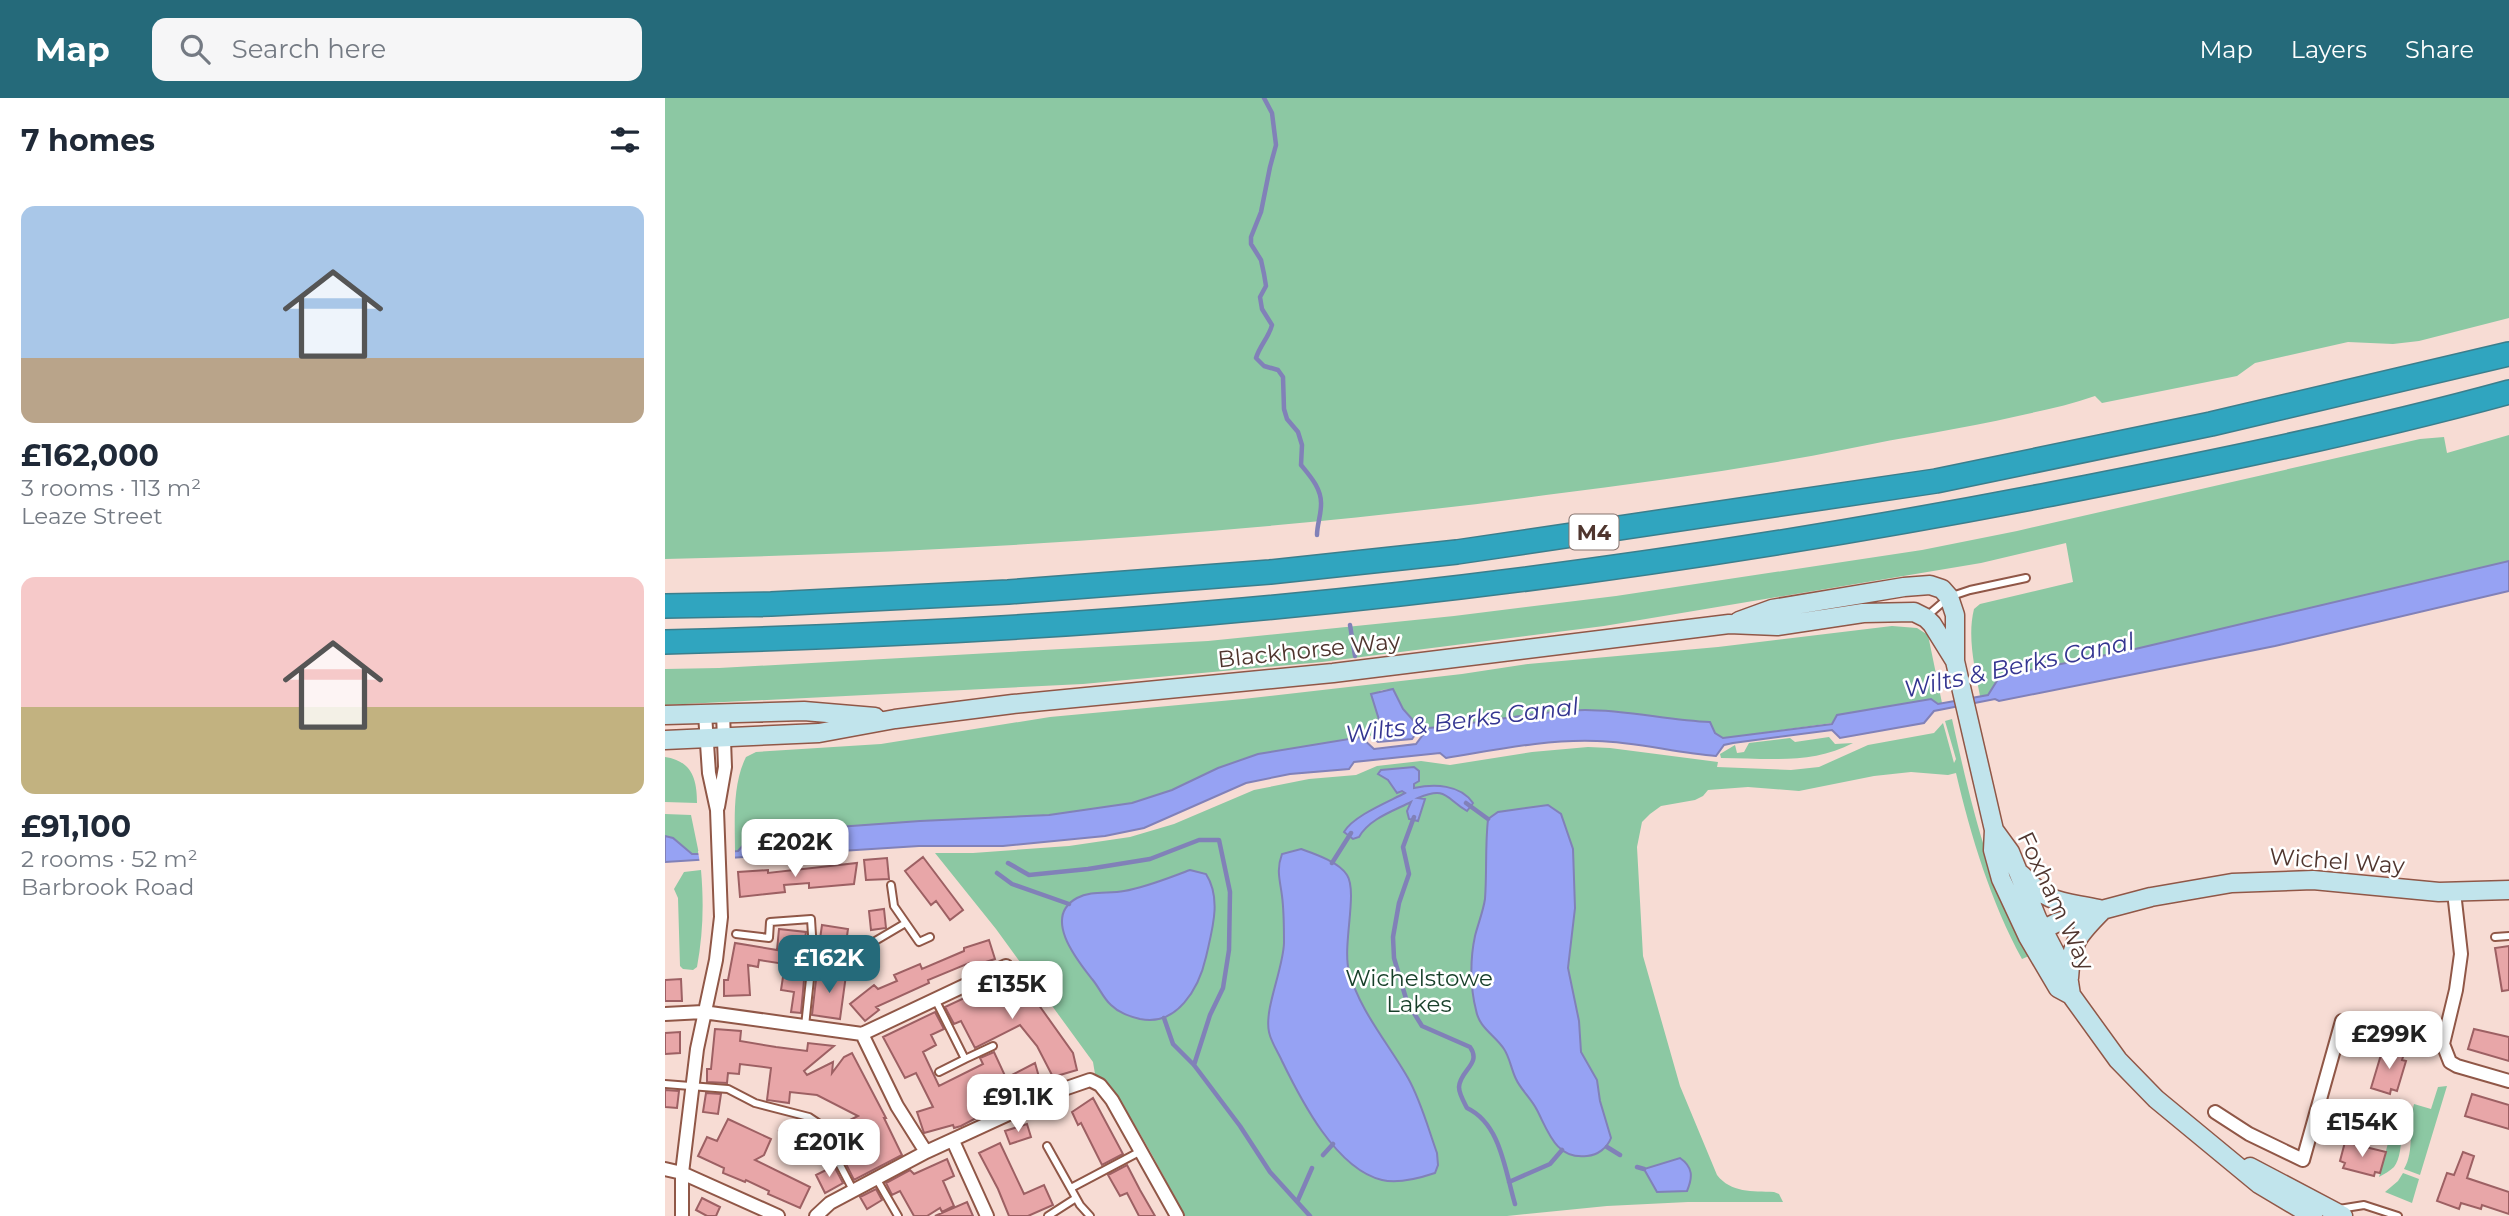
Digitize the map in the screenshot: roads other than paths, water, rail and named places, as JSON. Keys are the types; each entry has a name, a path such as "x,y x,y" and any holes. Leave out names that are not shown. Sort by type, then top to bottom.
{"highway":[{"name":"M4","path":"665,606 771,604 1008,592 1270,572 1457,552 1936,481 2211,424 2509,354"},
{"name":"M4","path":"665,642 889,634 1205,614 1475,586 1935,517 2221,461 2509,392"}],"main road":[{"name":"Blackhorse Way","path":"1729,624 1772,609 1904,587 1930,585 1942,589 1949,597"},
{"name":"Foxham Way","path":"1949,597 1955,615 1955,661 1994,830 1993,850 1999,871 2035,933"},
{"name":"Blackhorse Way","path":"665,740 819,733 895,719 1027,702 1319,674 1729,624 1777,626 1863,613 1918,614"},
{"name":"Foxham Way","path":"1918,614 1955,661"},
{"name":"Blackhorse Way","path":"665,715 804,711 895,719"},
{"name":"Foxham Way","path":"1994,830 2010,852 2051,979 2059,988 2070,988 2126,1069 2163,1105 2259,1184 2310,1216"},
{"path":"2015,867 2047,897 2103,910"},
{"name":"Wichel Way","path":"2035,933 2056,923 2187,890 2263,880 2313,880 2454,892 2509,890"},
{"path":"2070,988 2073,947 2103,910"},
{"name":"Foxham Way","path":"2229,1159 2255,1169 2337,1213"}],"street":[{"path":"682,1216 682,1173 693,1086 703,1012 719,939 721,917 717,813 725,767 715,739 714,714"},
{"path":"2454,892 2461,954 2456,990 2443,1044 2450,1062 2457,1066 2509,1081"},
{"path":"665,1014 703,1012 862,1034 1006,966"},
{"path":"2215,1112 2249,1134 2303,1160 2342,1021 2407,1041 2443,1044"},
{"path":"862,1034 897,1106 926,1152"},
{"path":"816,1216 822,1208 926,1152 1061,1090 1090,1080 1100,1085 1112,1100 1177,1216"},
{"path":"2320,1105 2386,1125"},
{"path":"953,1141 986,1216"},
{"path":"665,1169 682,1173 778,1216"}],"lane":[{"path":"1918,614 1949,597 1970,590 2026,578"},
{"path":"891,885 894,906 904,924 919,942 930,937"},
{"path":"736,934 769,938 770,922 811,919 813,951 805,1027"},
{"path":"813,951 857,950 904,924"},
{"path":"2495,937 2509,936"},
{"path":"935,999 965,1059"},
{"path":"939,1072 993,1046"},
{"path":"665,1084 728,1089 773,1110 809,1117 818,1123 853,1190"},
{"path":"1047,1146 1076,1198 1090,1216"},
{"path":"1071,1188 1141,1151"},
{"path":"876,1178 898,1216"},
{"path":"1048,1216 1076,1198"},
{"path":"2310,1216 2337,1213 2364,1205 2398,1216"}],"water":[{"path":"2509,561 2509,591 2275,646 1999,701 1995,699 1934,711 1924,723 1840,738 1832,730 1733,743 1724,745 1716,756 1627,743 1578,741 1521,746 1446,758 1440,753 1354,762 1349,769 1290,774 1246,783 1144,828 1105,836 1003,846 919,846 665,862 665,836 673,838 692,854 699,854 738,851 754,833 1049,815 1132,803 1172,790 1218,768 1258,754 1361,737 1374,749 1416,744 1428,728 1546,713 1601,710 1710,722 1715,733 1723,738 1832,724 1837,715 1931,699 1938,704 1988,695 2000,676 2131,650"},
{"path":"1393,689 1403,709 1420,728 1412,739 1378,742 1373,738 1380,723 1371,694"},
{"path":"1414,767 1419,771 1419,781 1414,784 1414,788 1438,786 1454,789 1473,803 1467,811 1445,795 1435,793 1418,798 1425,799 1418,821 1409,819 1407,811 1411,802 1375,820 1359,837 1353,839 1344,832 1355,820 1405,793 1397,793 1388,780 1378,774 1381,770"},
{"path":"1548,805 1561,814 1573,849 1575,908 1568,968 1579,1021 1581,1052 1597,1080 1611,1138 1602,1150 1587,1156 1576,1156 1560,1149 1549,1135 1535,1106 1518,1083 1504,1049 1480,1022 1473,992 1473,945 1485,899 1488,819 1498,812"},
{"path":"1301,849 1333,862 1347,875 1351,894 1347,948 1349,971 1367,1013 1417,1096 1437,1153 1438,1165 1435,1173 1409,1180 1388,1181 1365,1173 1350,1162 1335,1148 1310,1113 1271,1039 1269,1012 1284,943 1279,865 1282,854"},
{"path":"1190,870 1206,874 1215,904 1211,936 1198,981 1184,1003 1165,1017 1153,1020 1124,1014 1108,1002 1071,950 1062,927 1062,916 1067,906 1082,896 1133,889"},
{"path":"1680,1158 1691,1173 1687,1191 1657,1192 1644,1169"}],"waterway":[{"path":"1264,98 1272,113 1276,145 1251,244 1261,260 1266,286 1260,297 1262,309 1272,325 1256,358 1264,366 1278,370 1283,377 1284,409 1287,419 1298,432 1302,445 1301,465 1320,494 1317,535"},
{"path":"1350,625 1355,656"},
{"path":"1466,803 1488,819"},
{"path":"1414,817 1403,847 1409,874 1399,903 1393,937 1394,958 1407,1002 1422,1026 1470,1047 1473,1053 1472,1063 1460,1081 1460,1092 1467,1108 1478,1115 1494,1137 1515,1204"},
{"path":"1332,863 1351,833"},
{"path":"1008,863 1029,875 1088,869 1150,859 1199,840 1219,840 1230,892 1229,950 1223,988 1210,1015 1194,1065"},
{"path":"997,873 1012,884 1069,904"},
{"path":"1164,1018 1173,1044 1194,1065 1240,1126 1270,1172 1310,1216"},
{"path":"1323,1155 1333,1144"},
{"path":"1607,1147 1620,1155"},
{"path":"1509,1182 1550,1164 1562,1150"},
{"path":"1637,1167 1644,1169"},
{"path":"1298,1200 1312,1168"}],"water label":[{"name":"Wilts & Berks Canal","path":"2019,665"},
{"name":"Wilts & Berks Canal","path":"1462,720"}],"park label":[{"name":"Wichelstowe Lakes","path":"1419,991"}]}
